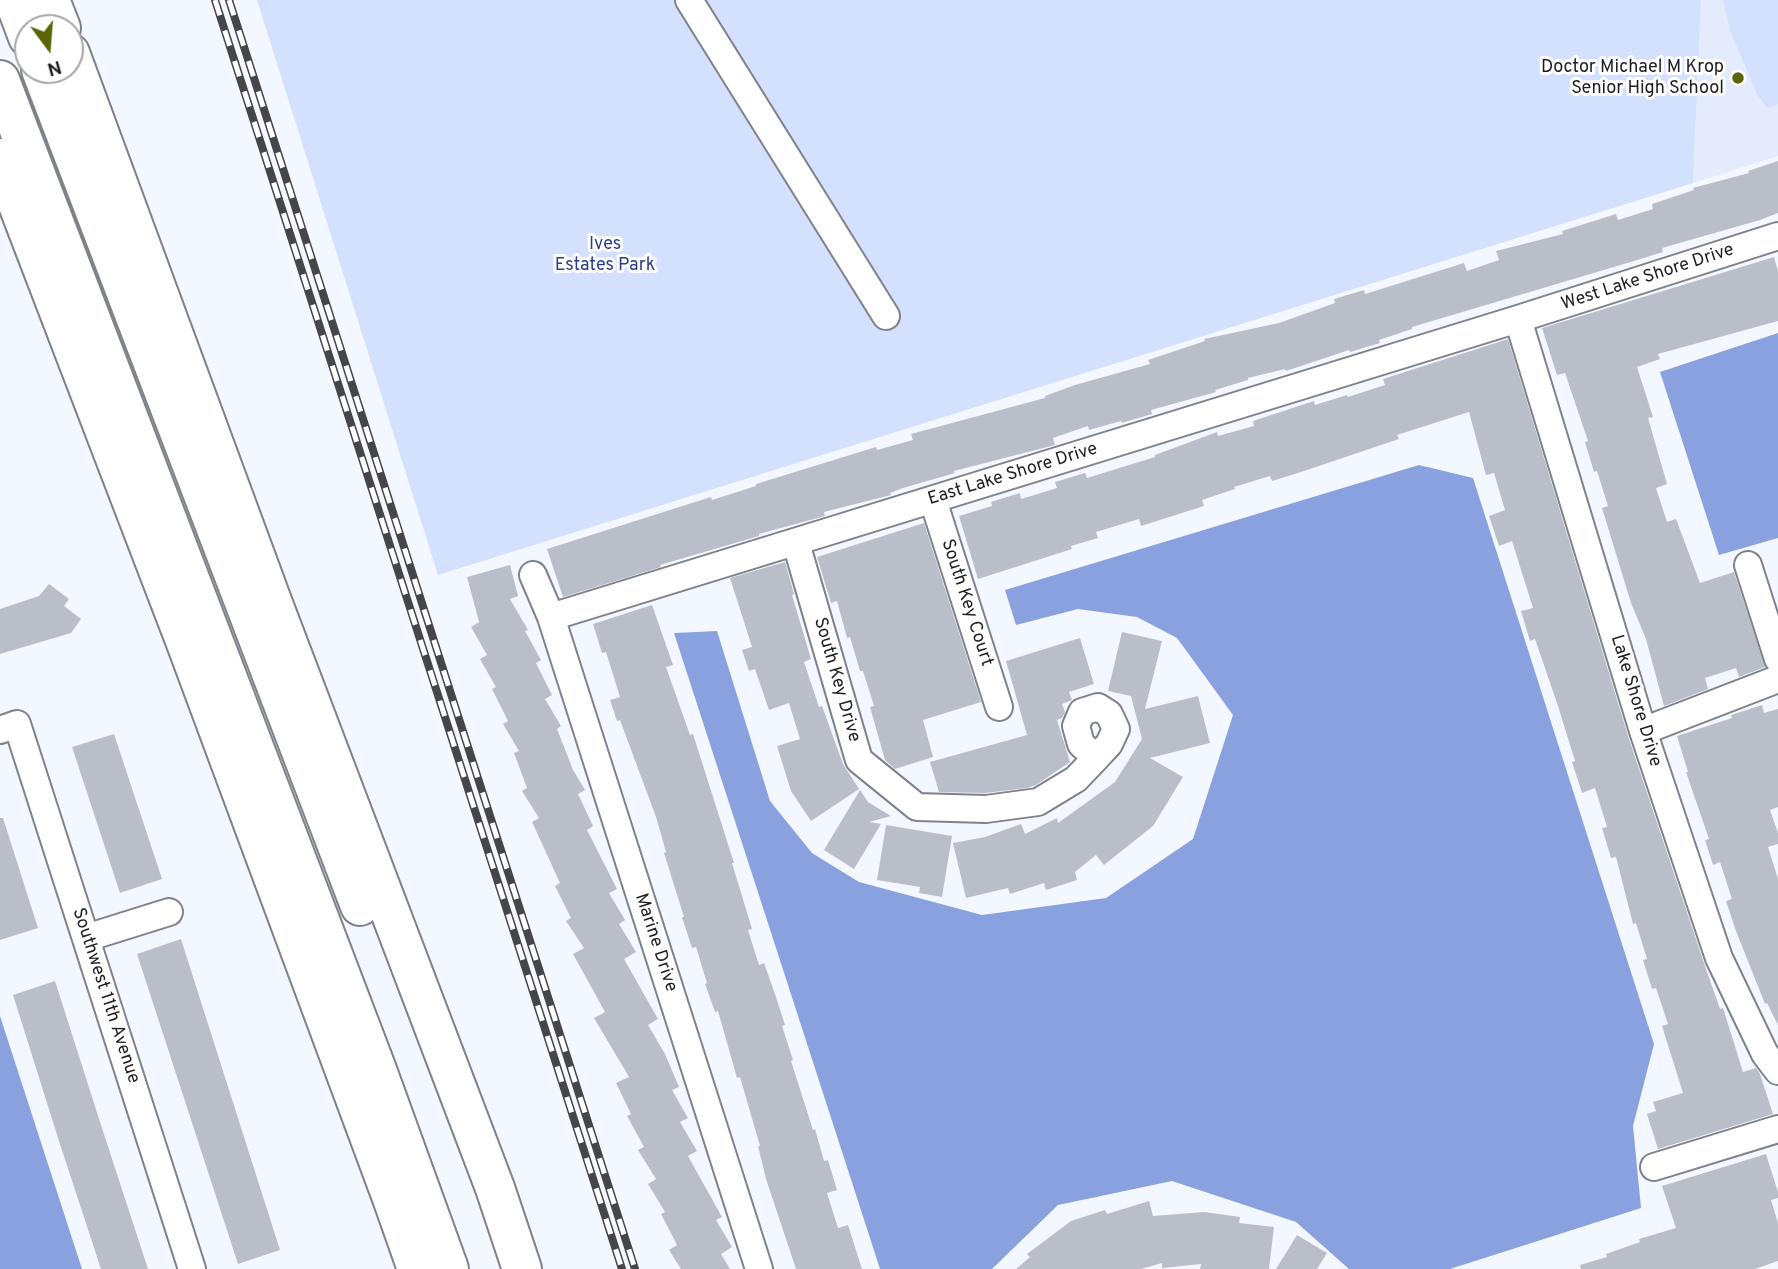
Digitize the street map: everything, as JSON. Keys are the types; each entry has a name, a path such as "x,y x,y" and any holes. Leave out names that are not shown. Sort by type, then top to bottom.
{"highway":[{"path":"0,80 377,1069 449,1269"},
{"path":"46,84 470,1193 495,1269"},
{"path":"81,84 272,601 495,1188 522,1269"},
{"path":"0,158 191,655 416,1269"}],"street":[{"path":"689,0 886,316"},
{"name":"West Lake Shore Drive","path":"1518,319 1778,236"},
{"name":"East Lake Shore Drive","path":"551,617 1518,319"},
{"name":"Lake Shore Drive","path":"1518,319 1643,731 1719,958 1765,1054 1778,1071"},
{"name":"South Key Court","path":"933,500 999,707"},
{"name":"South Key Drive","path":"796,543 859,760 916,807 986,809 1038,802 1076,779 1096,758"},
{"path":"1748,565 1778,659"},
{"path":"533,575 551,617"},
{"name":"Marine Drive","path":"551,617 759,1269"},
{"path":"1643,731 1778,678"},
{"name":"Southwest 11th Avenue","path":"9,727 86,938 192,1269"},
{"path":"86,938 169,912"},
{"path":"1654,1167 1778,1129"}],"shaded area":[{"name":"Doctor Michael M Krop Senior High School","path":"1701,0 1778,0 1778,156 1693,183"}],"green space":[{"name":"Ives Estates Park","path":"257,0 1701,0 1693,183 438,575"},
{"path":"1723,0 1778,0 1778,104 1767,108 1757,94 1731,33"}],"water":[{"path":"1778,333 1778,538 1719,555 1660,372"},
{"path":"1419,465 1473,478 1654,1044 1633,1126 1641,1208 1450,1269 1349,1269 1296,1222 1172,1181 1058,1205 992,1269 880,1269 674,633 717,631 770,801 812,853 859,882 982,915 1106,898 1193,839 1233,715 1177,638 1137,617 1078,609 1016,625 1005,590"},
{"path":"0,1016 82,1269 0,1269"}],"building":[{"path":"1778,161 1778,213 1760,220 1662,248 1663,252 1634,261 1412,327 1379,340 1380,343 1350,352 1349,350 1286,371 1285,369 1248,378 1215,390 1216,392 1151,410 1152,414 1089,430 1088,426 1053,438 1055,445 954,471 955,473 903,488 890,493 891,495 824,512 825,516 759,534 563,597 547,549 876,447 877,450 913,440 911,434 1045,398 1075,385 1150,364 1148,360 1205,341 1204,339 1279,323 1335,303 1334,299 1364,290 1365,294 1464,263 1467,271 1499,260 1496,251 1563,234 1562,231 1616,214 1618,220 1653,209 1652,204 1694,190 1693,188 1749,173 1748,171"},
{"path":"1774,257 1778,271 1778,321 1658,354 1660,359 1637,367 1653,417 1648,418 1667,484 1656,488 1667,522 1676,519 1700,583 1734,572 1765,667 1739,677 1736,668 1705,678 1708,689 1664,706 1646,639 1631,603 1602,508 1608,506 1597,471 1594,472 1585,442 1588,441 1565,373 1557,375 1542,328"},
{"path":"1508,339 1628,736 1704,963 1720,1009 1723,1008 1743,1072 1756,1068 1773,1114 1658,1149 1647,1114 1656,1111 1653,1102 1683,1093 1662,1026 1668,1024 1656,988 1652,989 1643,960 1647,959 1636,923 1633,924 1616,857 1611,858 1602,828 1607,827 1595,788 1582,793 1558,706 1535,639 1530,641 1521,611 1533,608 1512,541 1499,546 1489,516 1505,510 1494,473 1486,475 1469,412 1397,435 1399,439 1301,472 1272,481 1270,476 1234,487 1235,489 1202,500 1204,506 1141,526 1139,519 1096,532 1098,538 1071,546 1072,549 978,579 959,516 992,506 991,502 1020,493 1021,499 1057,488 1055,482 1085,473 1087,478 1155,457 1217,432 1218,436 1254,426 1253,421 1314,401 1315,405 1347,395 1348,397 1385,385 1383,379"},
{"path":"924,523 981,702 923,720 933,757 895,769 885,760 870,707 874,706 863,671 860,671 850,637 847,638 837,601 831,603 817,557"},
{"path":"785,562 811,659 804,662 843,764 859,789 811,821 791,791 777,746 800,739 789,703 769,710 755,669 749,671 742,650 752,647 730,578"},
{"path":"510,565 518,596 510,599 541,660 536,663 552,695 545,699 561,726 557,729 573,770 585,790 578,794 593,826 587,830 617,889 609,893 625,920 619,924 636,952 624,959 658,1019 648,1025 665,1054 679,1087 672,1090 688,1118 680,1122 697,1151 688,1156 722,1217 716,1220 732,1247 721,1254 730,1269 681,1269 669,1250 677,1245 661,1214 665,1212 648,1184 656,1179 638,1150 644,1147 627,1116 631,1114 616,1083 629,1077 594,1018 605,1012 573,954 584,948 566,921 571,918 555,886 560,883 532,822 539,818 522,791 527,788 514,753 519,751 503,724 508,721 492,689 496,687 480,659 487,655 471,627 479,622 467,577"},
{"path":"49,584 69,599 64,606 81,619 71,633 0,654 0,609 39,596"},
{"path":"652,605 673,665 666,667 690,735 693,734 734,863 752,929 748,930 759,965 764,963 776,997 785,1025 782,1026 793,1060 791,1061 824,1161 828,1160 837,1190 827,1193 838,1228 848,1225 862,1269 796,1269 766,1179 760,1146 740,1077 737,1078 718,1011 715,1012 696,947 692,948 682,917 656,817 610,700 620,697 606,652 602,653 593,624"},
{"path":"1122,632 1162,641 1145,709 1198,696 1210,743 1150,758 1183,777 1153,826 1104,865 1096,855 1075,872 1077,880 1046,890 1044,883 1010,894 1008,888 966,898 953,843 985,837 1021,824 1025,834 1057,818 1058,823 1115,782 1142,739 1131,696 1108,691"},
{"path":"1080,638 1094,684 1069,692 1072,700 1062,704 1065,712 1062,718 1057,720 1070,762 1027,788 985,793 939,792 930,762 1027,735 1006,661"},
{"path":"1762,705 1764,713 1778,709 1778,807 1770,810 1778,833 1778,844 1768,847 1778,879 1778,1025 1767,1003 1765,1004 1736,931 1726,901 1732,899 1720,862 1713,865 1705,840 1709,839 1677,736"},
{"path":"114,734 162,879 120,893 72,747"},
{"path":"860,790 868,802 891,816 869,822 881,824 854,869 824,850"},
{"path":"0,818 3,818 38,928 0,940"},
{"path":"886,825 952,836 942,897 919,893 920,887 877,880"},
{"path":"181,939 280,1250 238,1264 137,954"},
{"path":"55,981 148,1269 101,1269 58,1138 13,995"},
{"path":"1766,1154 1778,1192 1778,1198 1771,1200 1778,1223 1778,1261 1755,1269 1581,1269 1580,1265 1607,1257 1606,1254 1640,1242 1639,1239 1676,1228 1662,1186"},
{"path":"1149,1201 1153,1216 1204,1212 1240,1217 1239,1223 1274,1227 1269,1269 1200,1269 1201,1264 1162,1268 1162,1263 1141,1269 1016,1269 1030,1257 1027,1254 1071,1221 1105,1210 1107,1214"},
{"path":"1297,1235 1327,1253 1317,1269 1276,1269"}],"railway":[{"path":"215,0 622,1269"},
{"path":"229,0 635,1269"}],"place":[{"name":"Doctor Michael M Krop Senior High School","path":"1738,78"}]}
